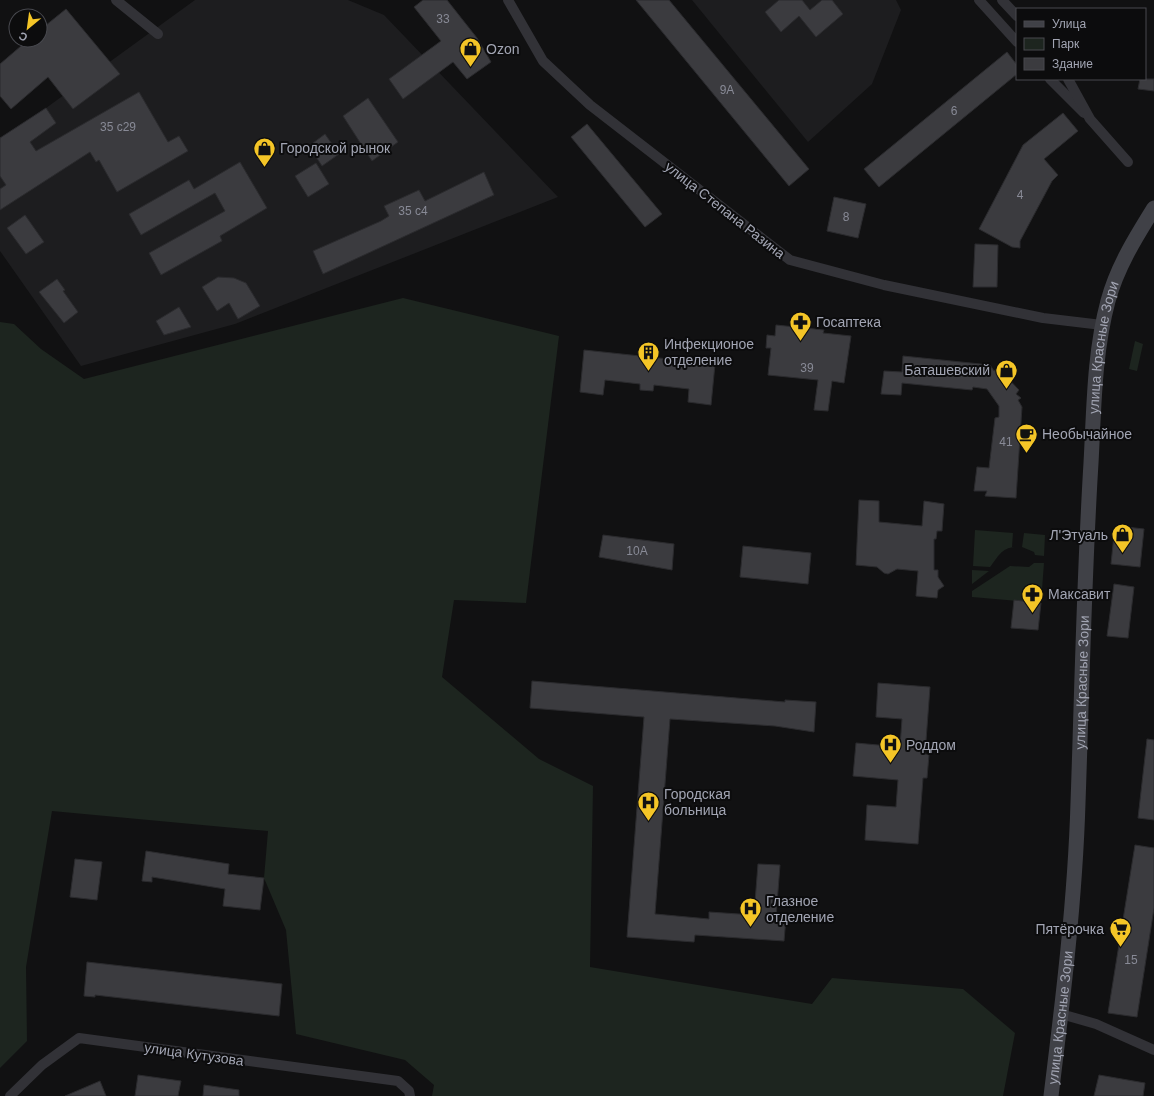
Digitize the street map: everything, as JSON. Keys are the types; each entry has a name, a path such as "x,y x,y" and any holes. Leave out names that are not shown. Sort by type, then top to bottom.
{"main road":[{"name":"улица Красные Зори","path":"1051,1096 1070,923 1077,821 1088,514 1095,392 1102,325 1108,299 1117,276 1133,242 1154,208"}],"street":[{"path":"116,0 158,34"},
{"name":"улица Степана Разина","path":"508,0 543,61 590,105 790,260 884,285 1043,318 1102,325"},
{"path":"979,0 1016,41"},
{"path":"1002,0 1016,15"},
{"path":"1051,80 1090,119 1128,162"},
{"path":"1069,80 1090,119"},
{"path":"1061,1014 1096,1024 1154,1050"},
{"name":"улица Кутузова","path":"10,1096 42,1065 79,1038 398,1081 409,1091 410,1096"}],"shaded area":[{"name":"Городской рынок","path":"195,0 348,0 384,15 558,197 235,324 81,366 0,251 0,138 46,108"},
{"path":"692,0 896,0 901,10 872,84 808,142"}],"green space":[{"path":"403,298 559,336 526,603 454,600 442,677 539,759 593,786 590,967 812,1004 832,978 963,989 1015,1033 1003,1096 432,1096 434,1085 405,1060 296,1034 286,930 264,878 268,831 52,811 26,967 27,1041 0,1068 0,322 14,324 41,349 84,379"},
{"path":"1135,341 1143,344 1137,371 1129,369"},
{"path":"975,530 1013,533 1012,547 1015,547 1003,551 990,567 973,566"},
{"path":"1024,533 1045,535 1044,556 1035,555 1034,552 1022,547"},
{"path":"1034,563 1044,563 1041,603 972,597 972,591 1010,566 1029,567"},
{"path":"972,570 989,571 972,584"}],"building":[{"path":"423,0 447,0 477,38 491,62 467,79 453,62 403,99 389,79 441,41 414,7"},
{"path":"636,0 669,0 809,169 789,186"},
{"path":"779,0 802,0 810,10 822,0 832,0 843,14 816,37 799,16 781,32 765,12"},
{"path":"66,9 120,74 73,109 48,77 11,109 0,96 0,64 19,48 48,48 48,24"},
{"path":"1007,52 1016,64 1016,75 879,187 864,169"},
{"path":"1154,79 1154,91 1138,89 1140,80"},
{"path":"139,92 168,142 179,136 188,151 117,192 99,160 96,162 90,152 0,210 0,189 6,185 0,176 0,138 46,108 56,123 30,142 36,151"},
{"path":"368,98 398,142 372,161 343,116"},
{"path":"1063,113 1078,131 1044,159 1058,175 1052,181 1020,241 1020,248 1012,247 979,229 1023,145"},
{"path":"587,124 662,214 645,227 571,137"},
{"path":"325,134 339,154 322,166 309,146"},
{"path":"240,162 267,208 220,236 222,241 161,275 149,253 225,211 215,193 141,235 129,214 189,180 194,189"},
{"path":"316,163 329,184 308,197 295,176"},
{"path":"484,172 494,195 323,274 313,251 389,216 384,206 419,190 425,201"},
{"path":"834,197 866,204 858,238 827,231"},
{"path":"25,215 44,242 26,254 7,228"},
{"path":"975,244 998,245 997,287 973,287"},
{"path":"218,277 234,278 246,283 260,306 238,319 229,303 217,311 202,287"},
{"path":"57,279 65,290 63,291 78,312 64,323 39,292"},
{"path":"179,307 191,327 164,335 156,321"},
{"path":"776,325 824,330 823,333 851,336 844,383 832,381 828,411 814,410 818,380 768,375 771,348 766,348 767,335 775,336"},
{"name":"Инфекционое отделение","path":"584,350 715,364 711,405 688,402 689,389 654,385 653,391 640,390 640,384 605,380 603,395 580,392"},
{"path":"903,356 990,365 994,371 997,369 999,374 1003,373 1019,390 1016,394 1021,398 1018,400 1022,407 1016,498 985,496 987,491 974,491 977,467 989,468 995,418 999,417 999,406 987,389 973,387 972,390 902,383 901,395 881,394 884,371 902,372"},
{"path":"859,500 879,501 879,522 922,526 924,501 944,504 942,531 937,531 936,539 934,539 934,570 938,570 938,577 944,586 938,590 937,598 916,596 918,571 897,569 888,574 884,573 877,567 856,565"},
{"path":"1126,527 1144,529 1140,567 1111,564 1114,535"},
{"path":"603,535 674,544 672,570 599,557"},
{"path":"743,546 811,553 808,584 740,577"},
{"path":"1114,584 1134,587 1128,638 1107,636"},
{"path":"1014,600 1041,603 1038,630 1011,628"},
{"name":"Городская больница","path":"532,681 785,702 785,700 816,702 814,732 775,726 670,719 655,914 709,919 709,912 754,915 758,864 780,865 776,917 786,917 784,941 695,935 694,942 627,937 644,717 530,708"},
{"name":"Роддом","path":"878,683 930,687 925,754 929,755 927,778 923,778 918,844 865,840 867,805 896,807 898,780 853,776 856,743 900,747 902,719 876,717"},
{"path":"1147,739 1154,740 1154,820 1138,818"},
{"path":"1135,845 1154,848 1154,908 1137,1017 1108,1013"},
{"path":"146,851 229,864 228,874 264,878 260,910 223,906 225,889 152,877 152,882 142,881"},
{"path":"75,859 102,862 97,900 70,897"},
{"path":"87,962 282,984 279,1016 95,995 95,997 84,996"},
{"path":"138,1075 181,1081 178,1096 135,1096"},
{"path":"1099,1075 1145,1083 1143,1096 1094,1096"},
{"path":"100,1081 106,1096 65,1096"},
{"path":"204,1085 239,1090 239,1096 203,1096"}],"place":[{"name":"Ozon","path":"470,68"},
{"name":"Городской рынок","path":"265,168"},
{"name":"Госаптека","path":"800,342"},
{"name":"Инфекционое отделение","path":"648,372"},
{"name":"Баташевский","path":"1006,390"},
{"name":"Необычайное","path":"1027,454"},
{"name":"Л'Этуаль","path":"1123,554"},
{"name":"Максавит","path":"1033,614"},
{"name":"Роддом","path":"891,764"},
{"name":"Городская больница","path":"649,822"},
{"name":"Глазное отделение","path":"751,928"},
{"name":"Пятёрочка","path":"1120,948"}]}
